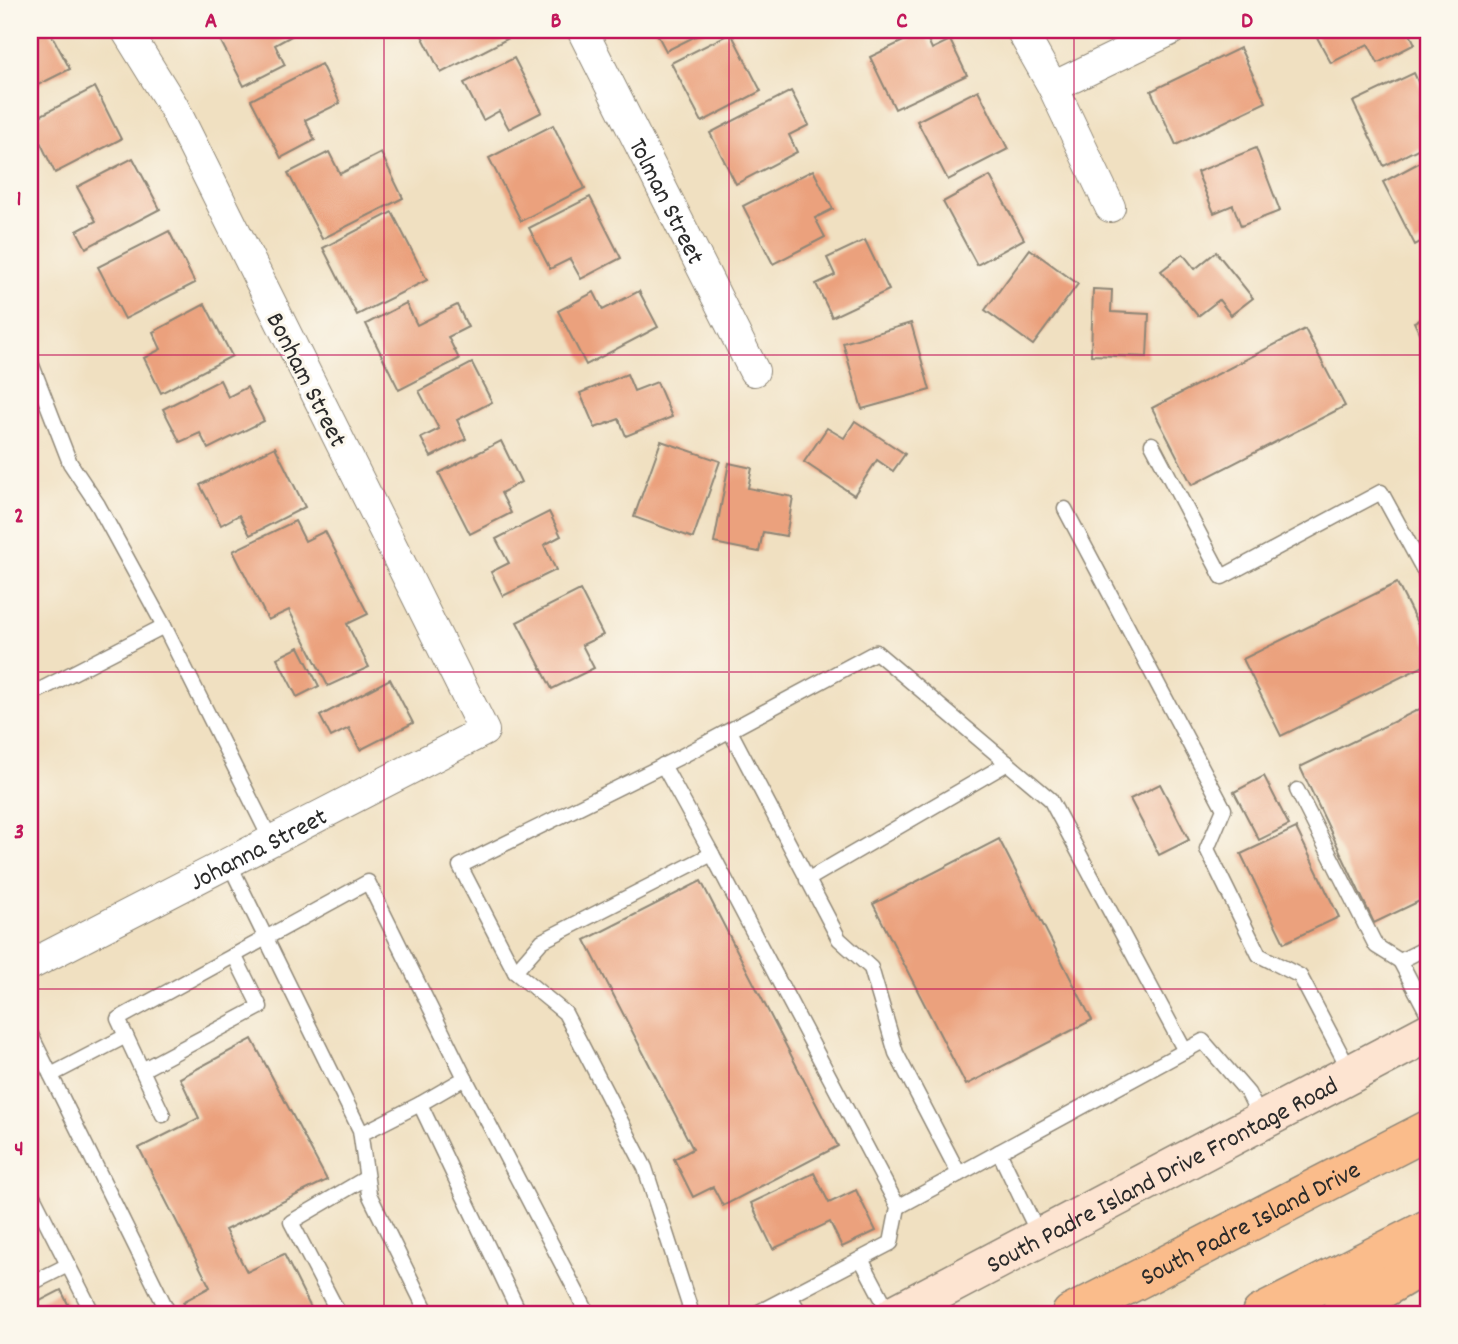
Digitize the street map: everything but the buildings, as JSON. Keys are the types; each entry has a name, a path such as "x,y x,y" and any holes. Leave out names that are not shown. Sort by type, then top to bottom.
{"highway":[{"name":"South Padre Island Drive","path":"1070,1314 1428,1130"},
{"path":"1261,1314 1428,1229"},
{"path":"1339,1314 1428,1262"}],"main road":[{"name":"South Padre Island Drive Frontage Road","path":"892,1314 1353,1075 1428,1033"}],"street":[{"name":"Bonham Street","path":"126,30 173,106 484,731"},
{"name":"Tolman Street","path":"582,30 754,371"},
{"path":"1021,30 1054,87 1110,207"},
{"path":"1054,87 1171,30"},
{"name":"Johanna Street","path":"30,965 484,731"}],"lane":[{"path":"30,360 70,463 98,506 164,626 271,840"},
{"path":"1152,444 1222,577 1381,492 1428,578"},
{"path":"1065,509 1224,809 1207,849 1259,955 1300,976 1353,1075"},
{"path":"30,695 164,626"},
{"path":"692,1314 645,1168 565,1013 515,972 460,866 730,731 876,652 1050,799 1185,1051"},
{"path":"730,731 839,939 870,968 897,1053 959,1174"},
{"path":"807,880 1008,763"},
{"path":"663,765 898,1207 891,1242 755,1314"},
{"path":"1297,790 1376,946 1400,961 1428,1014"},
{"path":"515,972 542,941 712,854"},
{"path":"229,863 361,1134 369,1194 428,1314"},
{"path":"163,1115 118,1019 369,882 465,1078 588,1314"},
{"path":"1400,961 1428,947"},
{"path":"142,1070 260,1007 234,955"},
{"path":"30,1033 169,1314"},
{"path":"51,1075 125,1036"},
{"path":"898,1207 1203,1041 1248,1093 1262,1122"},
{"path":"361,1134 465,1078"},
{"path":"420,1104 520,1314"},
{"path":"999,1152 1041,1238"},
{"path":"339,1314 291,1222 366,1178"},
{"path":"30,1190 93,1314"},
{"path":"861,1259 892,1314"},
{"path":"30,1284 68,1265"},
{"path":"789,1296 800,1314"}]}
